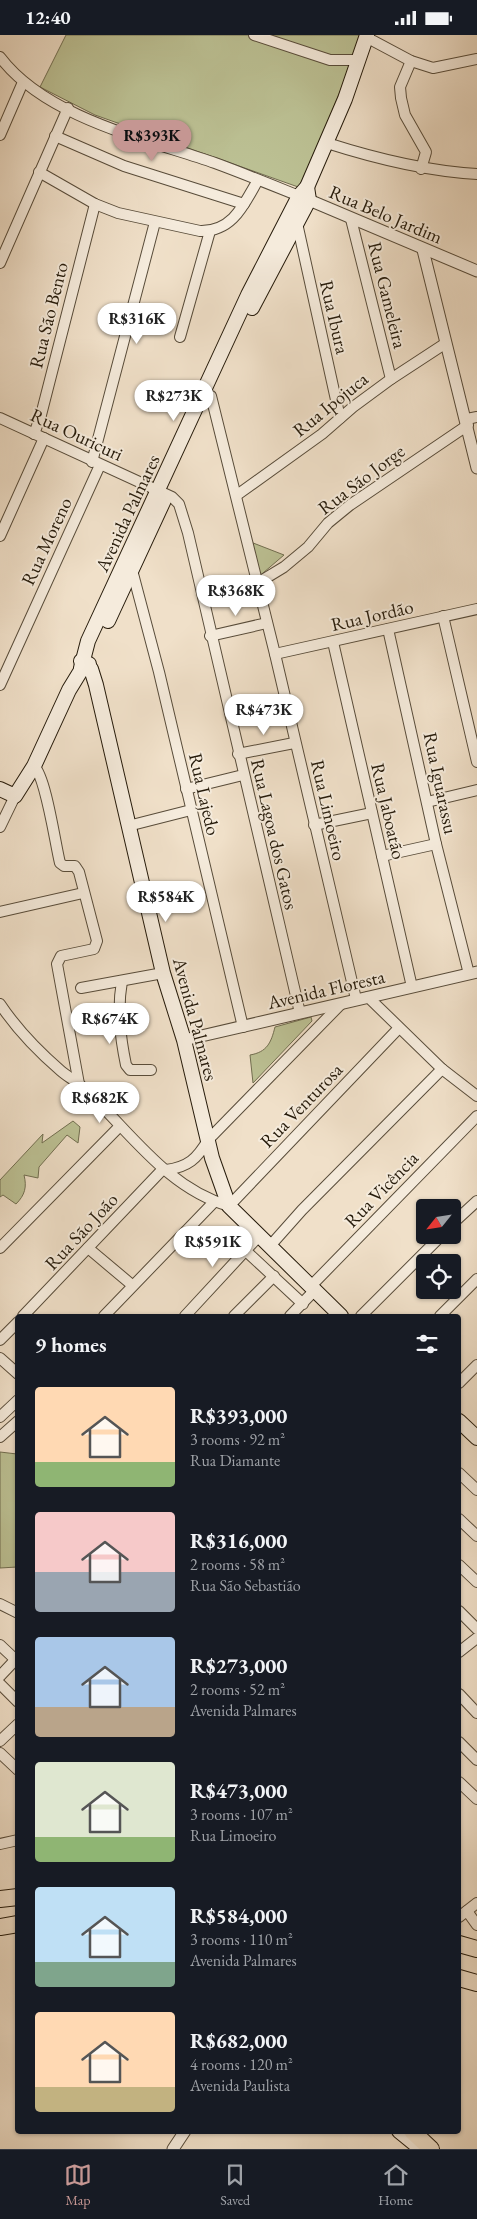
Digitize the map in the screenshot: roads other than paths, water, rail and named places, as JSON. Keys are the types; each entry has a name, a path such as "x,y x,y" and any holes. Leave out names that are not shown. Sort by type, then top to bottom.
{"highway":[{"path":"0,1899 15,1897"},
{"path":"0,1927 15,1924"},
{"path":"461,1945 477,1951"},
{"path":"461,1949 477,1951"},
{"path":"461,1979 477,1983"},
{"path":"415,2134 431,2149"}],"main road":[{"name":"Avenida Palmares","path":"229,1206 212,1157 184,1040 163,973 99,694 84,666 88,641 211,396 244,324 296,223 305,194 327,143 366,36"},
{"name":"Avenida Palmares","path":"84,666 132,569 162,493 248,295 305,194"},
{"path":"0,789 15,796 34,766 69,690 84,666"},
{"path":"229,1206 337,1314"},
{"path":"461,1423 477,1438"},
{"path":"403,2134 421,2149"}],"street":[{"path":"254,35 270,38 330,60 357,60"},
{"path":"366,36 411,61 433,68 477,59"},
{"path":"0,57 23,82 68,108 153,143 258,180 305,194"},
{"path":"411,61 400,94 405,115 426,152 421,169"},
{"path":"0,135 23,82"},
{"path":"0,263 54,136 68,108"},
{"path":"54,136 124,166 244,204"},
{"path":"327,143 370,157 421,169 477,174"},
{"path":"40,172 95,204 118,213 200,231 210,231 231,222 258,180"},
{"name":"Rua Belo Jardim","path":"305,194 351,219 477,271"},
{"name":"Rua São Bento","path":"34,434 41,415 95,204"},
{"name":"Rua Gameleira","path":"351,219 391,379"},
{"name":"Rua Moreno","path":"0,685 96,463 155,222"},
{"name":"Rua Ibura","path":"296,223 340,418"},
{"path":"180,337 210,231"},
{"path":"423,250 446,343 471,421 477,469"},
{"name":"Rua Ipojuca","path":"237,495 322,434 391,379 446,343"},
{"name":"Rua Limoeiro","path":"211,396 237,495 256,584 275,654 294,743 356,999"},
{"name":"Rua Ouricuri","path":"0,418 162,493"},
{"name":"Rua São Jorge","path":"256,584 291,561 308,547 328,523 350,505 471,421"},
{"path":"0,536 44,438"},
{"name":"Rua Lagoa dos Gatos","path":"162,493 177,501 181,509 300,1013"},
{"name":"Rua Lajedo","path":"132,569 242,1027"},
{"name":"Rua Jordão","path":"275,654 477,609"},
{"path":"443,616 477,762"},
{"path":"210,636 267,623"},
{"name":"Rua Iguarassu","path":"388,629 436,844 473,973"},
{"name":"Rua Jaboatão","path":"333,642 412,987"},
{"path":"238,754 294,743"},
{"path":"34,766 39,771 60,863 77,868 97,944 90,950 61,956 57,964 79,1084"},
{"path":"186,789 243,775"},
{"path":"427,802 477,790"},
{"path":"0,827 15,796"},
{"path":"128,826 191,811"},
{"path":"314,825 372,813"},
{"path":"382,856 436,844"},
{"path":"0,912 83,893"},
{"path":"81,988 163,973"},
{"name":"Avenida Floresta","path":"184,1040 473,973"},
{"path":"122,981 118,1004 119,1024 126,1065 130,1070 151,1069"},
{"path":"368,997 398,1029 442,1069 477,1096"},
{"path":"0,1004 17,1027 61,1071 79,1084 119,1127 165,1169 214,1201 229,1206"},
{"path":"165,1169 183,1167 195,1159 208,1140 341,1004"},
{"name":"Rua Venturosa","path":"229,1206 398,1029"},
{"path":"270,1246 302,1210 442,1069"},
{"name":"Rua Vicência","path":"292,1314 303,1304 313,1288 477,1116"},
{"path":"0,1248 119,1127"},
{"name":"Rua São João","path":"25,1314 165,1169"},
{"path":"106,1314 214,1201"},
{"path":"461,1216 477,1201"},
{"path":"187,1314 259,1236"},
{"path":"363,1314 433,1244"},
{"path":"88,1248 132,1285"},
{"path":"246,1251 303,1304"},
{"path":"236,1314 274,1276"},
{"path":"442,1314 477,1279"},
{"path":"0,1340 15,1325"},
{"path":"0,1357 15,1371"},
{"path":"461,1381 477,1365"},
{"path":"0,1417 15,1404"},
{"path":"0,1437 15,1424"},
{"path":"461,1475 477,1490"},
{"path":"461,1521 477,1536"},
{"path":"461,1567 477,1582"},
{"path":"1,1607 15,1612"},
{"path":"461,1613 477,1629"},
{"path":"461,1650 477,1638"},
{"path":"0,1645 15,1657"},
{"path":"0,1676 15,1661"},
{"path":"0,1684 15,1699"},
{"path":"461,1697 477,1713"},
{"path":"3,1734 15,1726"},
{"path":"461,1744 477,1760"},
{"path":"0,1753 15,1767"},
{"path":"461,1783 477,1799"},
{"path":"0,1844 15,1840"},
{"path":"477,1903 463,1915 477,1925"},
{"path":"175,2146 183,2134"}]}
